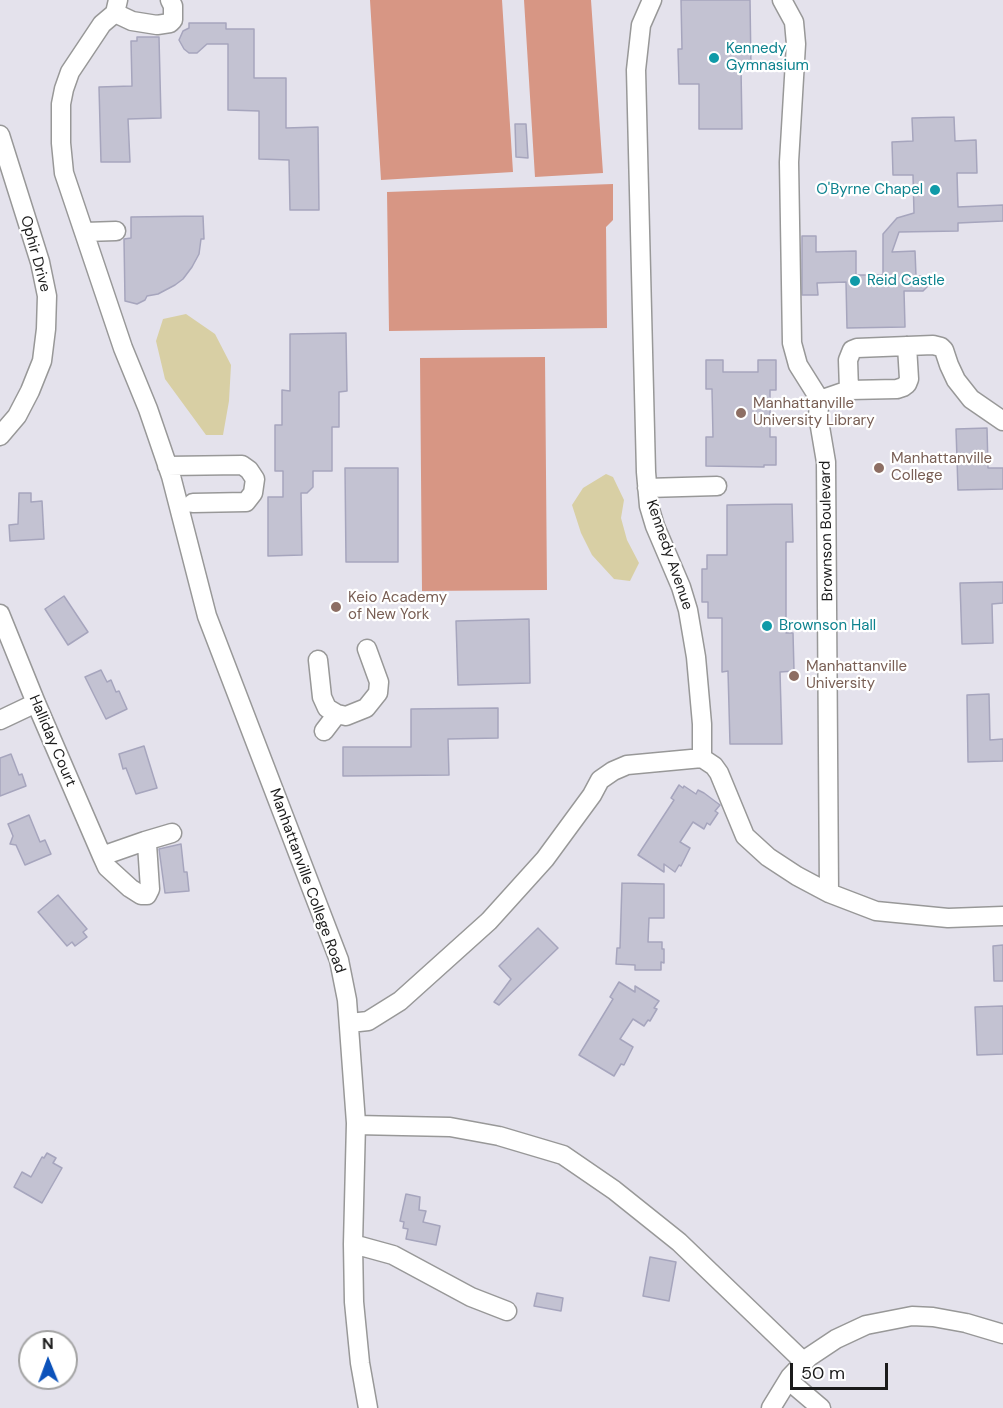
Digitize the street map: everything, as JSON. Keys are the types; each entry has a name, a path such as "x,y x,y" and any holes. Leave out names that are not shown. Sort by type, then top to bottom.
{"street":[{"path":"117,6 132,21 157,25 170,23 173,20 173,6 170,0"},
{"name":"Kennedy Avenue","path":"652,0 641,25 636,70 647,488 655,526 681,586 688,610 696,657 702,724 702,758"},
{"path":"782,0 794,22 796,44 789,162 792,343 798,366 820,400 849,390 897,388 907,384 909,379 907,345"},
{"name":"Manhattanville College Road","path":"117,6 70,72 62,104 61,143 64,173 123,348 148,409 167,466 191,549 207,616 339,960 348,1000 356,1125 352,1244 354,1302 360,1364 368,1408"},
{"name":"Ophir Drive","path":"0,135 40,262 47,296 42,361 26,400 0,436"},
{"path":"85,232 116,231"},
{"path":"849,390 848,360 852,350 933,345 941,347 956,380 971,399 1003,421"},
{"name":"Brownson Boulevard","path":"820,400 818,415 826,462 829,893"},
{"path":"167,466 242,465 255,479 253,493 246,502 193,503"},
{"path":"647,488 717,486"},
{"name":"Halliday Court","path":"0,614 104,861"},
{"path":"318,660 322,697 327,708 346,716 366,708 378,693 379,682 367,649"},
{"path":"0,720 36,703"},
{"path":"324,731 337,714"},
{"path":"350,1023 368,1020 400,1001 489,921 545,859 592,795 600,780 627,765 702,758 714,766 719,773 745,836 768,857 829,893 876,911 948,918 1003,916"},
{"path":"145,840 150,889 147,894 141,895 130,888 104,861 145,840 172,833"},
{"path":"356,1125 450,1127 499,1136 563,1155 614,1190 679,1242 804,1362"},
{"path":"352,1244 393,1255 471,1297 507,1311"},
{"path":"771,1408 788,1380 804,1362 836,1339 866,1325 912,1316 933,1317 966,1323 1003,1334"},
{"path":"966,1323 1003,1323"},
{"path":"788,1380 821,1408"}],"shaded area":[{"path":"370,0 502,0 513,172 381,180"},
{"path":"524,0 591,0 603,173 535,177"},
{"path":"613,184 613,220 606,227 607,328 389,331 387,192"},
{"path":"186,314 215,334 231,365 229,401 223,435 206,435 165,379 156,341 163,319"},
{"path":"545,357 547,590 422,591 420,358"},
{"path":"606,474 613,477 624,500 621,518 627,540 639,563 630,581 614,579 592,555 581,533 572,505 583,488"}],"building":[{"name":"Kennedy Gymnasium","path":"681,0 750,0 751,68 741,68 742,129 699,129 699,84 679,84 678,49 682,49"},
{"path":"189,23 226,23 226,29 254,29 254,78 286,78 286,128 318,127 319,210 290,210 289,160 259,159 259,111 228,110 228,44 207,44 197,53 189,53 179,40 183,31 189,28"},
{"path":"137,37 159,37 161,118 128,119 130,162 101,162 99,87 132,86 131,41 137,41"},
{"path":"954,117 955,141 976,140 977,173 957,173 958,207 1003,205 1003,221 958,223 958,231 899,232 892,252 915,251 916,276 923,276 927,280 927,287 923,291 904,291 905,327 847,328 846,282 817,283 818,295 802,295 802,236 816,236 816,252 856,251 856,275 883,275 883,234 897,218 914,213 913,175 893,175 892,142 913,141 912,118"},
{"path":"515,124 526,124 528,158 516,157"},
{"path":"203,216 204,239 201,239 199,254 183,279 158,294 147,296 145,300 137,304 125,301 124,239 131,238 131,217"},
{"path":"346,333 347,391 339,392 339,427 332,427 332,471 313,471 313,487 307,493 301,493 302,555 268,556 268,497 283,497 283,471 275,471 275,425 282,425 282,390 290,391 290,334"},
{"name":"Manhattanville University Library","path":"706,360 723,360 723,372 758,372 758,360 776,360 776,390 770,390 770,437 776,437 776,465 764,465 764,467 706,466 706,437 713,437 712,389 706,389"},
{"path":"987,428 988,468 1003,468 1003,489 958,490 956,429"},
{"path":"345,468 398,468 398,562 346,562"},
{"path":"19,493 31,493 31,502 42,501 44,539 10,541 9,525 18,524"},
{"name":"Brownson Hall","path":"792,504 793,542 786,542 786,633 793,633 794,671 780,672 782,744 730,744 728,671 722,672 722,618 708,618 708,602 702,602 702,569 707,569 707,555 727,555 727,505"},
{"path":"1003,582 1003,603 992,604 993,643 962,644 960,583"},
{"path":"64,596 88,632 68,645 45,609"},
{"path":"529,619 530,683 458,685 456,621"},
{"path":"101,670 107,682 111,680 116,692 119,691 127,709 106,719 85,677"},
{"path":"989,694 990,740 1003,739 1003,761 968,762 967,695"},
{"path":"498,708 498,738 448,739 449,775 343,776 343,747 411,747 411,709"},
{"path":"144,746 157,788 136,794 126,768 123,769 119,754"},
{"path":"11,754 26,786 0,796 0,758"},
{"path":"679,785 696,794 698,790 720,805 710,825 707,823 704,829 693,822 680,842 690,848 681,866 679,865 675,872 664,864 664,872 638,855 674,800 671,798"},
{"path":"29,815 40,842 45,840 51,854 25,865 16,845 10,844 13,836 8,824"},
{"path":"181,844 189,891 165,893 159,849"},
{"path":"622,883 664,884 664,918 649,918 648,942 662,942 664,963 661,962 661,970 635,970 635,965 616,964 617,948 620,948"},
{"path":"58,895 87,929 83,932 87,937 75,946 72,942 67,946 38,912"},
{"path":"538,928 558,948 499,1005 494,1002 511,979 499,966"},
{"path":"1003,945 1003,981 994,981 993,946"},
{"path":"619,982 635,992 635,986 659,1001 650,1021 648,1020 644,1026 633,1019 620,1039 633,1047 624,1065 621,1064 614,1076 579,1055 613,999 610,997"},
{"path":"1003,1006 1003,1054 977,1055 975,1007"},
{"path":"47,1153 56,1158 53,1163 62,1168 42,1203 14,1187 22,1172 31,1177 42,1157 44,1158"},
{"path":"406,1194 420,1197 419,1210 426,1211 423,1222 440,1226 436,1245 406,1239 408,1229 403,1228 404,1222 400,1221"},
{"path":"650,1257 676,1262 669,1301 643,1296"},
{"path":"537,1293 563,1298 561,1311 534,1306"}],"place":[{"name":"Kennedy Gymnasium","path":"714,58"},
{"name":"O'Byrne Chapel","path":"935,190"},
{"name":"Reid Castle","path":"855,281"},
{"name":"Manhattanville University Library","path":"741,413"},
{"name":"Manhattanville College","path":"879,468"},
{"name":"Keio Academy of New York","path":"336,607"},
{"name":"Brownson Hall","path":"767,626"},
{"name":"Manhattanville University","path":"794,676"}]}
